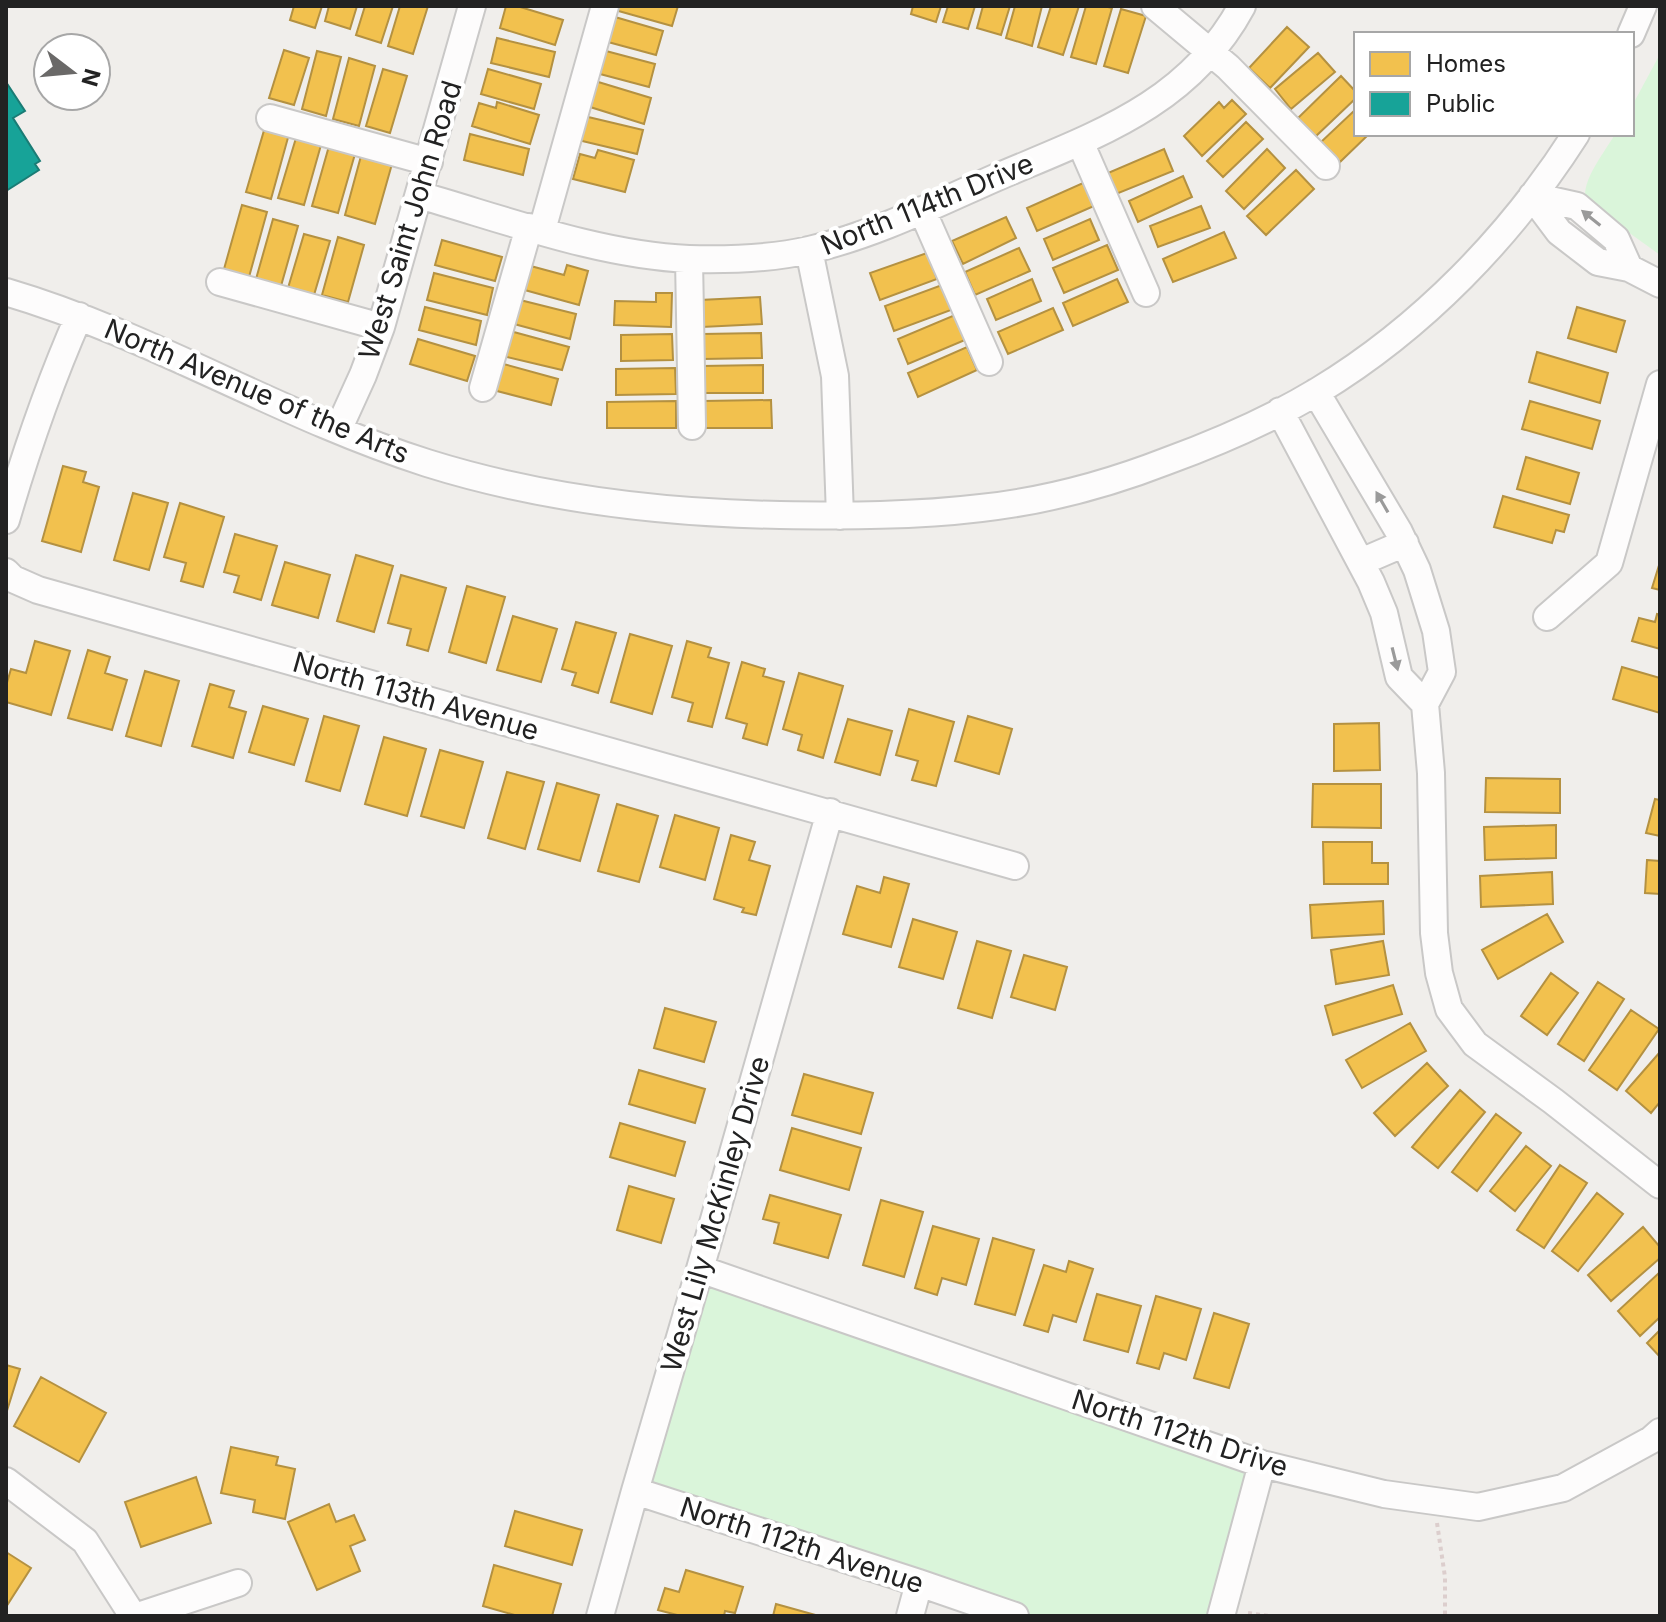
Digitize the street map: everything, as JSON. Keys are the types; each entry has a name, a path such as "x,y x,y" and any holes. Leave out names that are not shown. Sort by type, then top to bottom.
{"street":[{"name":"West Saint John Road","path":"338,430 381,327 472,6"},
{"path":"483,388 605,6"},
{"path":"1155,6 1228,67 1326,166"},
{"name":"North 114th Drive","path":"419,195 627,252 689,259 762,257 809,250 864,234 1113,127 1157,101 1194,70 1210,53 1242,6"},
{"path":"1632,32 1643,6"},
{"path":"270,118 429,162"},
{"name":"North Avenue of the Arts","path":"6,292 134,338 338,430 406,456 539,492 620,506 676,511 840,516 983,508 1110,481 1240,432 1316,392 1388,341 1442,295 1488,249 1532,196 1575,136"},
{"path":"1080,142 1146,293"},
{"path":"1532,196 1559,232 1598,262 1629,268 1660,284"},
{"path":"922,210 989,362"},
{"path":"809,250 835,376 840,516"},
{"path":"689,259 692,426"},
{"path":"220,282 381,327"},
{"path":"6,520 41,412 79,316"},
{"path":"1547,617 1609,563 1660,384"},
{"path":"1316,392 1405,543 1436,631 1442,672 1425,704 1431,773 1434,933 1439,973 1449,1009 1475,1044 1660,1185"},
{"path":"1280,411 1361,562 1384,613 1399,677 1425,704"},
{"path":"1361,562 1405,543"},
{"name":"North 113th Avenue","path":"6,572 13,579 38,590 1015,866"},
{"path":"1384,613 1429,604"},
{"name":"West Lily McKinley Drive","path":"600,1616 830,812"},
{"name":"North 112th Drive","path":"700,1269 1262,1464 1384,1494 1478,1507 1563,1488 1651,1440 1660,1432"},
{"path":"1221,1616 1262,1464"},
{"path":"6,1481 85,1541 136,1616 238,1583"},
{"name":"North 112th Avenue","path":"635,1491 1015,1616"},
{"path":"910,1616 919,1583"}],"path":[{"path":"1439,1502 1437,1529 1445,1577 1445,1616"}],"green space":[{"path":"1660,54 1660,255 1599,211 1585,196 1592,172 1614,136 1634,136 1634,102"},
{"path":"700,1269 1262,1464 1221,1616 1015,1616 635,1491"}],"building: Homes":[{"path":"294,6 322,6 315,28 290,20"},
{"path":"329,6 357,6 350,29 325,21"},
{"path":"365,6 393,6 381,43 356,35"},
{"path":"400,6 428,6 413,54 388,46"},
{"path":"506,6 517,6 563,20 555,45 500,28"},
{"path":"616,6 678,6 672,26 615,10"},
{"path":"913,6 941,6 936,22 911,14"},
{"path":"948,6 975,6 968,29 943,22"},
{"path":"983,6 1010,6 1001,35 977,28"},
{"path":"1015,6 1042,6 1032,46 1006,38"},
{"path":"1051,6 1079,6 1063,55 1038,47"},
{"path":"1086,6 1112,8 1096,64 1071,57"},
{"path":"1121,9 1146,16 1128,73 1104,66"},
{"path":"615,17 663,31 656,55 608,42"},
{"path":"1287,27 1309,47 1270,88 1249,68"},
{"path":"497,38 555,52 549,77 491,63"},
{"path":"284,50 309,58 294,105 269,98"},
{"path":"317,51 341,57 326,116 302,109"},
{"path":"606,51 655,64 649,87 600,74"},
{"path":"1318,53 1335,72 1291,109 1275,89"},
{"path":"349,58 375,66 359,126 333,119"},
{"path":"383,69 407,76 390,133 366,126"},
{"path":"488,69 541,84 534,109 481,94"},
{"path":"1341,76 1354,90 1354,100 1315,137 1298,118"},
{"path":"595,81 651,98 644,124 587,106"},
{"path":"1232,100 1246,114 1202,156 1184,136 1219,102 1224,108"},
{"path":"497,102 539,115 530,144 472,126 479,103 496,108"},
{"path":"1354,111 1354,136 1367,136 1340,162 1321,142"},
{"path":"584,116 643,130 637,154 578,140"},
{"path":"1246,122 1263,139 1223,177 1207,161"},
{"path":"265,127 289,134 271,199 246,192"},
{"path":"470,134 529,149 523,175 464,160"},
{"path":"296,138 321,145 304,205 278,198"},
{"path":"329,146 355,154 338,213 312,206"},
{"path":"1164,149 1173,171 1116,194 1108,173"},
{"path":"1267,149 1285,168 1244,209 1226,191"},
{"path":"598,150 634,160 625,192 573,179 580,154 595,158"},
{"path":"361,156 392,164 375,224 345,215"},
{"path":"1296,170 1314,189 1266,235 1247,216"},
{"path":"1183,176 1192,197 1138,222 1129,201"},
{"path":"1083,183 1094,206 1037,231 1027,208"},
{"path":"242,205 267,212 249,277 224,269"},
{"path":"1201,206 1210,228 1158,247 1150,226"},
{"path":"1006,217 1016,238 963,264 952,241"},
{"path":"273,219 298,226 281,286 256,279"},
{"path":"1090,219 1099,240 1053,260 1044,239"},
{"path":"1224,232 1236,258 1173,282 1163,259"},
{"path":"304,234 330,241 314,295 288,288"},
{"path":"338,237 364,245 348,302 322,295"},
{"path":"442,240 502,257 495,281 435,265"},
{"path":"1107,245 1118,270 1064,293 1053,268"},
{"path":"1019,248 1030,271 975,295 965,272"},
{"path":"927,253 937,279 880,300 870,273"},
{"path":"527,265 564,275 567,265 588,271 579,305 521,289"},
{"path":"434,273 493,288 487,315 427,300"},
{"path":"1032,279 1041,301 996,320 987,299"},
{"path":"1117,279 1128,302 1073,326 1063,303"},
{"path":"942,285 951,310 894,331 885,306"},
{"path":"656,293 672,293 671,327 614,325 615,301 656,302"},
{"path":"760,297 762,324 702,327 700,300"},
{"path":"520,300 576,314 570,339 514,324"},
{"path":"425,307 481,321 476,345 419,330"},
{"path":"1577,307 1625,321 1616,352 1568,338"},
{"path":"1053,308 1063,330 1008,354 998,332"},
{"path":"955,315 965,340 908,364 898,339"},
{"path":"510,331 569,347 562,370 503,356"},
{"path":"761,333 762,358 703,359 703,334"},
{"path":"672,334 673,360 621,361 621,335"},
{"path":"418,339 475,356 467,381 410,364"},
{"path":"967,347 977,370 918,397 908,373"},
{"path":"1537,352 1608,373 1600,403 1529,382"},
{"path":"500,363 558,379 551,405 493,390"},
{"path":"763,365 763,393 703,393 702,366"},
{"path":"675,368 676,394 616,395 616,369"},
{"path":"771,400 772,428 704,428 703,401"},
{"path":"676,401 676,428 607,428 607,402"},
{"path":"1530,401 1600,421 1592,449 1522,429"},
{"path":"1526,457 1579,473 1570,504 1517,489"},
{"path":"63,466 86,472 83,482 99,487 81,552 42,541"},
{"path":"133,493 168,503 149,570 114,560"},
{"path":"1503,496 1569,515 1564,532 1556,530 1552,543 1494,527"},
{"path":"180,503 224,517 203,587 181,581 186,563 164,557"},
{"path":"235,534 277,546 261,600 234,592 239,576 224,572"},
{"path":"356,555 393,566 374,632 337,621"},
{"path":"285,562 330,575 318,618 272,605"},
{"path":"1660,562 1660,590 1652,588"},
{"path":"401,575 446,588 428,651 407,645 411,629 388,623"},
{"path":"467,586 505,597 486,663 449,652"},
{"path":"1657,614 1660,615 1660,649 1632,641 1639,618 1655,622"},
{"path":"513,616 557,629 541,682 497,670"},
{"path":"576,622 616,633 598,693 572,685 576,673 562,669"},
{"path":"630,634 672,646 652,714 611,702"},
{"path":"35,641 70,651 51,715 6,702 11,669 26,673"},
{"path":"687,641 711,648 708,657 729,663 712,727 688,721 693,703 672,697"},
{"path":"88,650 110,657 105,673 127,680 112,730 68,718"},
{"path":"742,662 765,669 763,676 784,682 767,745 743,738 747,724 726,718"},
{"path":"1622,667 1660,678 1660,713 1613,699"},
{"path":"145,671 179,681 161,746 126,736"},
{"path":"799,673 843,686 823,758 798,750 802,735 783,729"},
{"path":"210,684 234,691 229,707 246,712 233,758 192,746"},
{"path":"263,706 308,719 294,765 249,752"},
{"path":"909,709 954,722 936,786 912,780 918,761 896,755"},
{"path":"324,716 359,726 340,791 306,781"},
{"path":"968,716 1012,729 999,774 955,761"},
{"path":"848,719 892,731 880,775 835,762"},
{"path":"1379,723 1380,770 1334,771 1334,724"},
{"path":"384,737 426,749 407,816 365,804"},
{"path":"440,750 483,762 464,828 421,816"},
{"path":"507,772 544,782 525,849 488,838"},
{"path":"1486,778 1560,779 1560,813 1485,812"},
{"path":"557,783 599,795 580,861 538,849"},
{"path":"1313,784 1381,784 1381,828 1312,827"},
{"path":"1655,799 1660,800 1660,836 1646,833"},
{"path":"617,804 658,816 639,882 598,871"},
{"path":"675,815 719,828 705,880 660,867"},
{"path":"1556,825 1556,858 1485,860 1484,827"},
{"path":"731,835 755,842 749,860 770,866 756,915 714,899"},
{"path":"1323,842 1372,842 1372,863 1388,863 1388,884 1324,884"},
{"path":"1647,860 1660,861 1660,894 1645,893"},
{"path":"1552,872 1553,904 1481,907 1480,876"},
{"path":"884,877 909,884 891,947 843,934 857,886 880,893"},
{"path":"1383,901 1384,934 1312,938 1310,905"},
{"path":"1547,914 1563,942 1498,979 1482,950"},
{"path":"913,919 957,932 943,979 899,967"},
{"path":"977,941 1011,951 992,1018 958,1008"},
{"path":"1383,941 1389,975 1336,984 1331,950"},
{"path":"1024,955 1067,967 1055,1010 1011,997"},
{"path":"1551,973 1578,993 1547,1035 1521,1016"},
{"path":"1598,982 1624,999 1584,1061 1558,1044"},
{"path":"1393,985 1402,1014 1333,1035 1325,1006"},
{"path":"665,1008 716,1022 704,1062 654,1048"},
{"path":"1631,1010 1659,1029 1617,1090 1589,1070"},
{"path":"1410,1023 1426,1051 1362,1088 1346,1060"},
{"path":"1660,1052 1660,1102 1651,1113 1626,1091"},
{"path":"1427,1063 1448,1086 1395,1136 1374,1113"},
{"path":"639,1070 705,1089 695,1123 629,1104"},
{"path":"804,1074 873,1093 861,1134 792,1115"},
{"path":"1460,1090 1485,1112 1438,1168 1412,1147"},
{"path":"1496,1114 1521,1133 1477,1191 1452,1172"},
{"path":"620,1123 685,1142 675,1176 610,1157"},
{"path":"792,1128 861,1148 849,1190 780,1170"},
{"path":"1526,1146 1551,1166 1515,1211 1490,1191"},
{"path":"1560,1165 1587,1183 1544,1248 1517,1230"},
{"path":"629,1186 674,1199 661,1243 617,1230"},
{"path":"1597,1193 1623,1214 1578,1271 1552,1251"},
{"path":"770,1195 841,1215 828,1258 774,1243 779,1223 763,1219"},
{"path":"881,1200 923,1212 904,1277 863,1265"},
{"path":"933,1226 979,1239 966,1285 942,1278 937,1295 915,1288"},
{"path":"1643,1227 1660,1247 1660,1258 1611,1301 1588,1275"},
{"path":"993,1238 1034,1250 1015,1315 975,1304"},
{"path":"1069,1261 1093,1269 1076,1322 1053,1315 1048,1332 1024,1325 1044,1265 1066,1272"},
{"path":"1660,1272 1660,1317 1640,1336 1618,1311"},
{"path":"1097,1294 1141,1306 1128,1352 1084,1340"},
{"path":"1156,1296 1201,1309 1186,1360 1164,1353 1159,1369 1137,1363"},
{"path":"1214,1313 1249,1324 1229,1388 1194,1378"},
{"path":"1660,1330 1660,1357 1647,1343"},
{"path":"6,1365 20,1369 6,1414"},
{"path":"41,1377 106,1413 79,1462 14,1426"},
{"path":"231,1447 278,1457 276,1465 295,1469 285,1519 253,1512 255,1500 221,1493"},
{"path":"196,1477 211,1523 141,1547 125,1502"},
{"path":"329,1504 336,1522 354,1515 365,1540 350,1546 360,1571 317,1590 288,1522"},
{"path":"515,1511 582,1530 572,1565 505,1546"},
{"path":"6,1552 31,1568 6,1607"},
{"path":"494,1565 561,1584 552,1616 518,1616 483,1606"},
{"path":"686,1570 743,1587 735,1613 725,1611 724,1616 681,1616 658,1610 665,1588 679,1592"},
{"path":"776,1604 819,1616 773,1616"}],"building: Public":[{"path":"6,82 25,111 13,118 40,161 35,164 39,170 6,191"}]}
